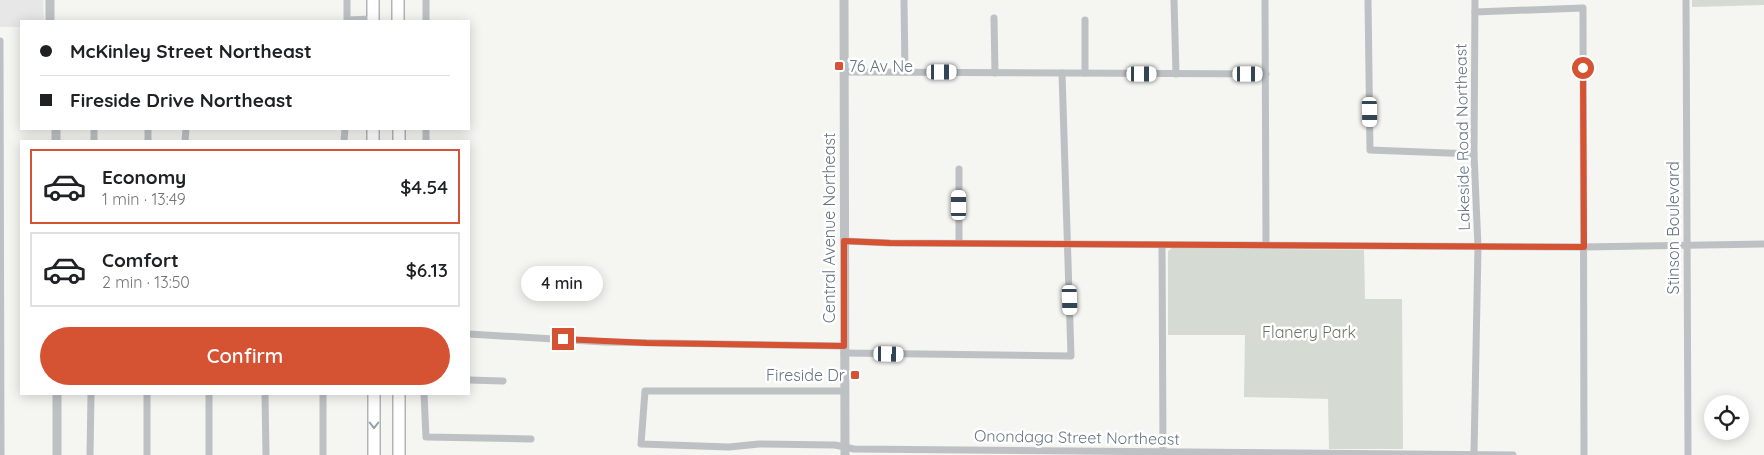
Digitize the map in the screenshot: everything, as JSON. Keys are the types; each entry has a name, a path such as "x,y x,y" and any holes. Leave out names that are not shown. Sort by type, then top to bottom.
{"highway":[{"path":"373,0 373,20"},
{"path":"398,0 398,20"},
{"path":"374,395 374,455"},
{"path":"399,395 399,455"}],"street":[{"path":"50,0 50,20"},
{"path":"347,0 347,20 373,20"},
{"path":"426,0 426,20"},
{"name":"Central Avenue Northeast","path":"844,0 845,451"},
{"path":"904,0 906,72"},
{"path":"1174,0 1176,74"},
{"path":"1265,0 1266,246"},
{"path":"1368,0 1370,150 1474,154"},
{"name":"Lakeside Road Northeast","path":"1474,454 1478,247 1474,154 1475,0"},
{"name":"Stinson Boulevard","path":"1686,0 1688,455"},
{"path":"1475,12 1583,8 1584,455"},
{"path":"994,18 996,73"},
{"path":"1085,20 1085,73"},
{"path":"0,41 0,455"},
{"path":"844,72 1266,74"},
{"path":"470,334 604,342 1072,356 1062,73"},
{"path":"959,169 959,243"},
{"path":"844,241 1478,247 1764,244"},
{"path":"1162,245 1163,451"},
{"path":"470,380 503,381"},
{"name":"Onondaga Street Northeast","path":"844,391 645,391 641,444 729,447 759,444 834,445 845,451 854,449 1060,453 1163,451 1513,455"},
{"path":"57,395 57,455"},
{"path":"90,455 91,395"},
{"path":"147,395 147,455"},
{"path":"208,395 209,455"},
{"path":"265,395 266,455"},
{"path":"323,395 323,455"},
{"path":"424,395 426,437 531,439"}],"shaded area":[{"path":"0,0 43,0 44,20 20,20 20,27 0,27"}],"green space":[{"path":"1692,0 1764,0 1764,5 1692,7"},
{"name":"Flanery Park","path":"1172,248 1364,250 1365,299 1402,299 1403,449 1329,449 1328,399 1244,397 1245,335 1168,335 1168,251"}],"place":[{"name":"76 Av Ne","path":"839,66"},
{"name":"Fireside Dr","path":"855,375"}],"route":[{"path":"563,339 604,342 844,346 844,241 890,243 1584,247 1583,68"}]}
